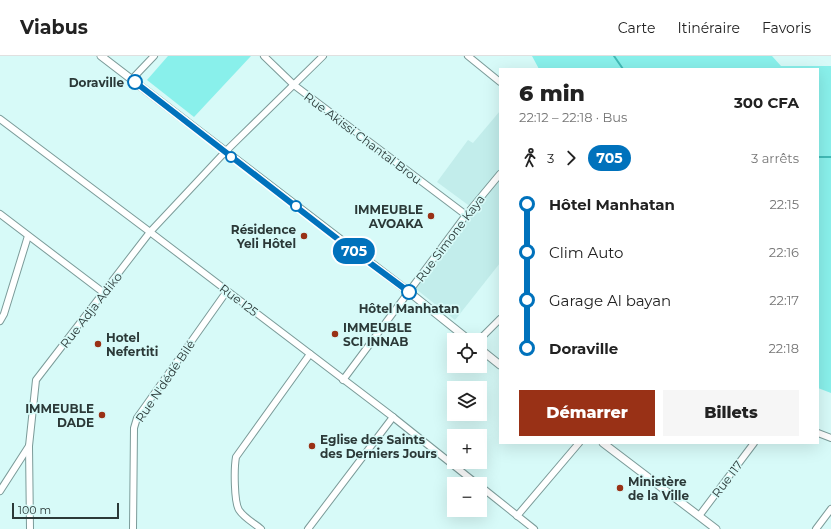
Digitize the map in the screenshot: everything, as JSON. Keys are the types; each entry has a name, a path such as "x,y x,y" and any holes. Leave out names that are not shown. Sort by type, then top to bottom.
{"street":[{"path":"101,56 460,333"},
{"path":"132,79 154,56"},
{"name":"Rue Akissi Chantal Brou","path":"264,56 294,85 466,215"},
{"name":"Rue Adja Adiko","path":"0,491 29,446 36,380 104,294 150,232 225,152 323,56"},
{"path":"468,56 499,81"},
{"name":"Rue I25","path":"0,119 393,417 468,477"},
{"name":"Rue Simone Kaya","path":"343,380 466,215 499,175"},
{"path":"0,214 104,294"},
{"path":"0,321 4,314 28,236"},
{"name":"Rue N'dédé Bilé","path":"133,529 134,428 137,418 227,291"},
{"path":"486,333 499,320"},
{"path":"260,529 244,516 236,504 236,457 310,354"},
{"path":"487,355 499,364"},
{"path":"308,529 393,417"},
{"path":"819,433 831,438"},
{"path":"518,516 579,444"},
{"path":"604,444 716,529"},
{"name":"Rue I17","path":"699,516 753,444"},
{"path":"29,446 30,529"},
{"path":"487,492 534,529"},
{"path":"816,529 831,509"}],"shaded area":[{"name":"Doraville","path":"168,56 251,56 194,117 147,80"},
{"path":"532,56 772,56 781,66 831,66 831,393 819,388 819,68 538,68"},
{"path":"499,112 499,264 455,320 416,289 475,210 437,182 468,140 473,143"}],"waterway":[{"path":"614,56 622,68"},
{"path":"819,157 831,157"}],"bus line":[{"name":"705","path":"135,82 339,240 409,292"}],"place":[{"name":"Doraville","path":"135,82"},
{"name":"IMMEUBLE AVOAKA","path":"431,216"},
{"name":"Résidence Yeli Hôtel","path":"304,236"},
{"name":"Hôtel Manhatan","path":"409,292"},
{"name":"IMMEUBLE SCI INNAB","path":"335,334"},
{"name":"Hotel Nefertiti","path":"98,344"},
{"name":"IMMEUBLE DADE","path":"102,415"},
{"name":"Eglise des Saints des Derniers Jours","path":"312,446"},
{"name":"Ministère de la Ville","path":"620,488"}]}
